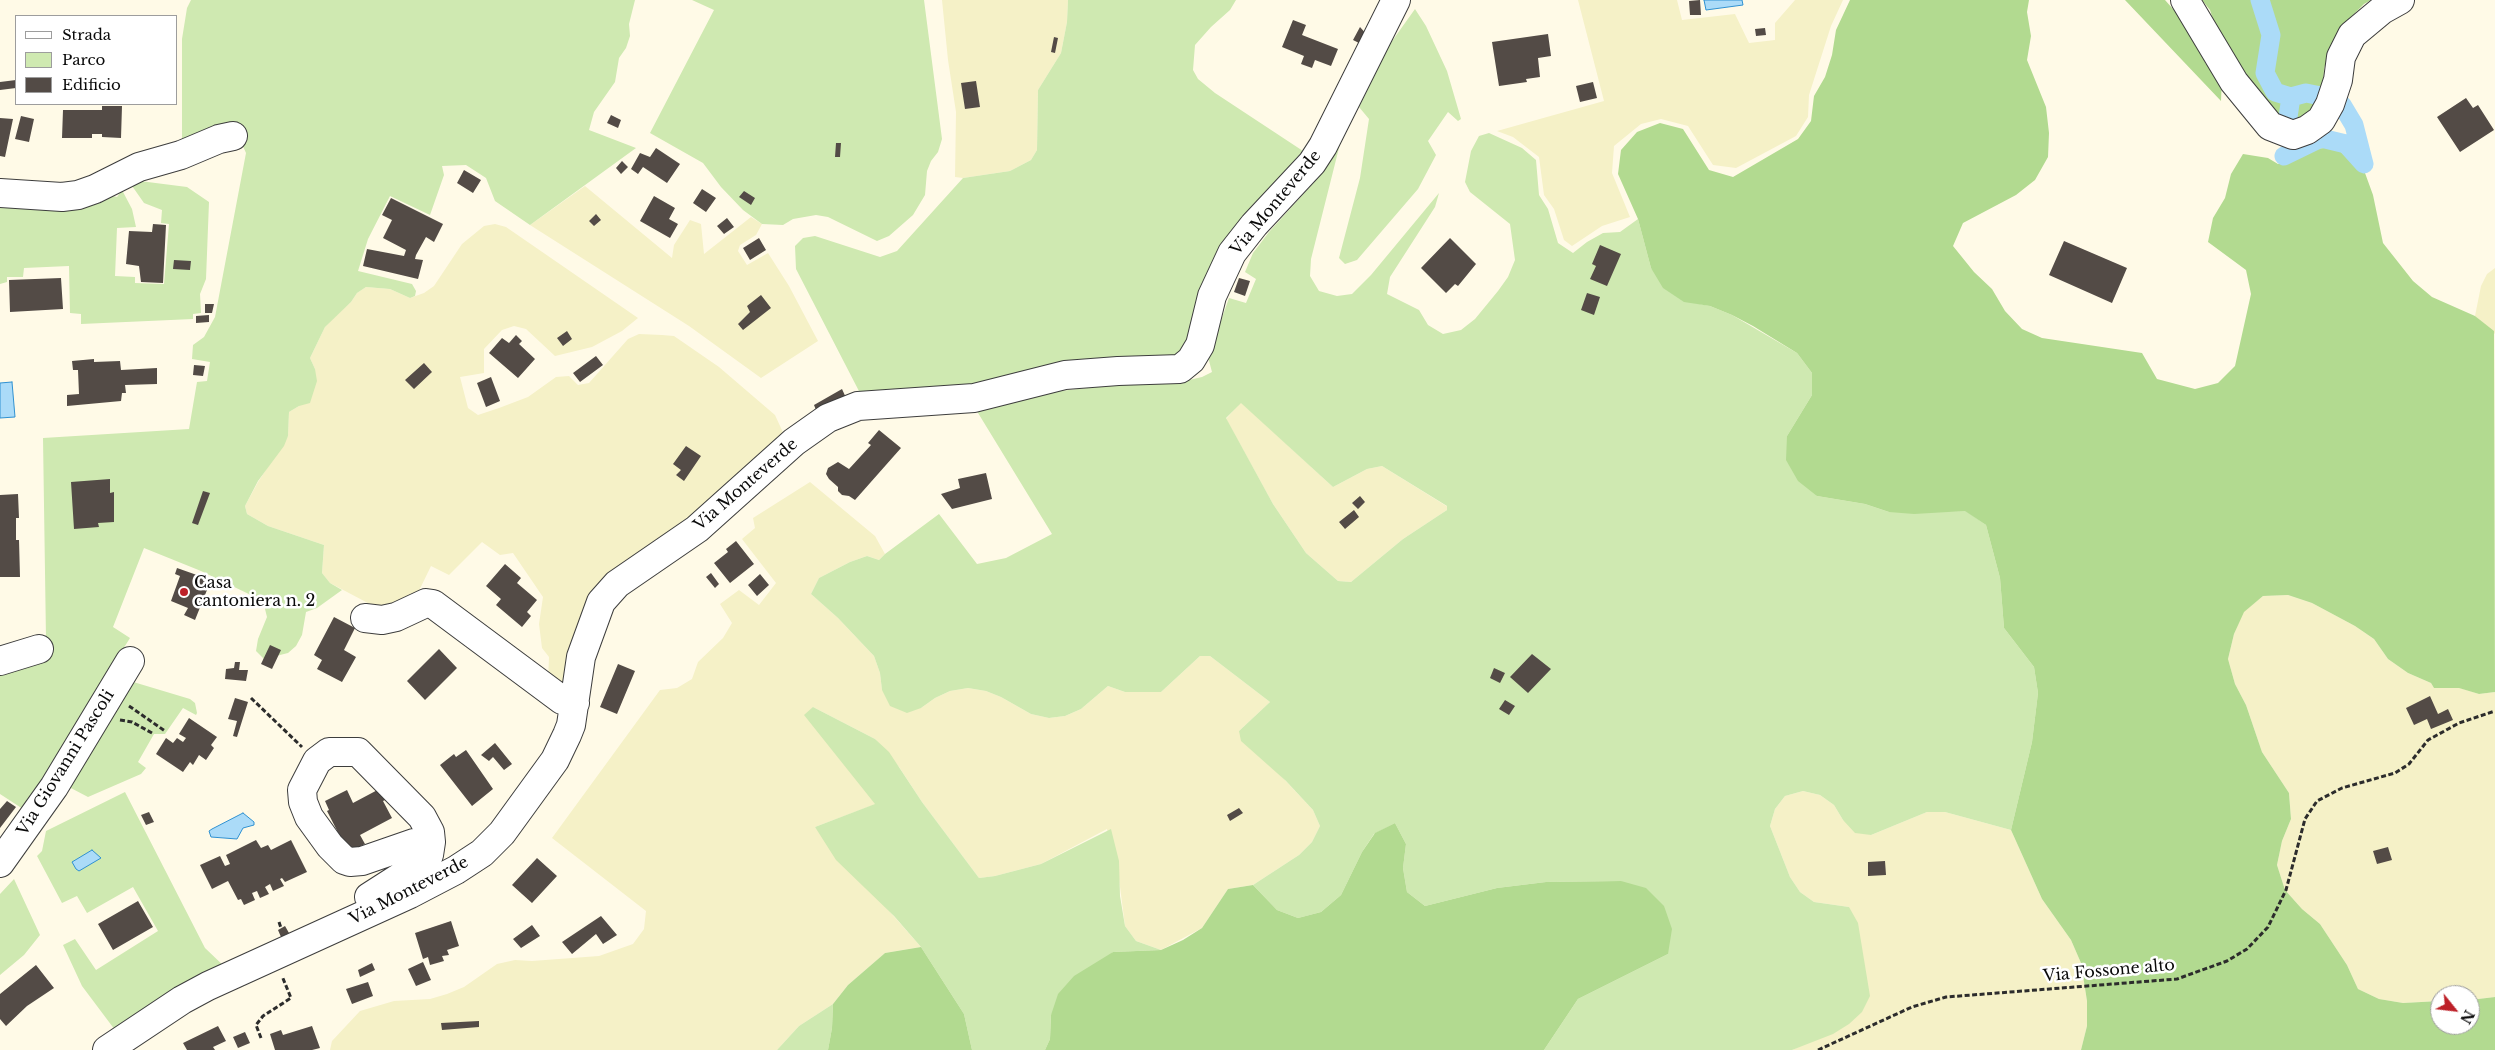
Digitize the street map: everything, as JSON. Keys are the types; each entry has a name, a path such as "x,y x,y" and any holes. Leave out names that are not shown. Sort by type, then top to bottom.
{"street":[{"name":"Via Monteverde","path":"106,1050 182,1000 208,986 358,918 456,870 482,853 502,833 555,760 571,725 581,657 590,629 602,602 617,584 697,529 794,442 828,418 858,406 974,398 1064,376 1118,371 1180,369 1191,360 1200,344 1212,296 1232,253 1254,225 1312,163 1324,146 1396,0"},
{"path":"2185,0 2234,82 2270,126 2293,135 2307,130 2321,120 2330,104 2338,80 2341,57 2352,35 2382,10 2400,0"},
{"path":"0,193 62,198 78,195 95,189 139,167 181,155 219,139 233,136"},
{"path":"365,618 389,619 426,603 433,604 562,700 575,703"},
{"path":"0,661 39,648"},
{"name":"Via Giovanni Pascoli","path":"0,863 54,787 130,661"},
{"path":"358,918 364,902 371,895 422,863 429,855 431,842 430,832 422,817 358,752 329,752 317,761 302,790 303,802 309,816 330,846 344,860 350,862 362,861 414,843 431,842"}],"path":[{"path":"111,693 120,696 129,706 165,731"},
{"path":"251,698 317,761"},
{"name":"Via Fossone alto","path":"1818,1050 1912,1007 1946,997 2176,980 2227,961 2247,949 2268,927 2286,890 2305,819 2317,801 2342,788 2396,773 2409,764 2428,740 2459,723 2495,712"},
{"path":"96,719 106,716 132,722 152,733"},
{"path":"279,922 281,928"},
{"path":"260,1038 256,1025 263,1016 291,998 288,991"}],"shaded area":[{"path":"942,0 1068,0 1067,22 1061,53 1038,90 1037,150 1031,160 1010,171 963,178 955,177 956,112"},
{"path":"1578,0 1677,0 1682,20 1735,14 1749,43 1775,40 1775,23 1795,0 1843,0 1831,26 1809,95 1808,117 1796,136 1736,168 1713,165 1688,126 1661,119 1641,124 1614,146 1612,173 1630,217 1602,226 1572,246 1564,240 1554,209 1544,195 1539,157 1513,137 1497,131 1604,101"},
{"path":"585,186 672,258 674,245 690,220 701,224 704,254 751,217 762,224 756,235 740,245 738,251 747,265 768,253 789,286 818,341 761,378 689,326 530,225"},
{"path":"495,224 506,227 638,318 622,331 592,347 555,356 526,329 514,326 502,330 484,349 484,373 460,377 468,408 478,415 499,408 528,397 556,377 569,376 578,385 589,383 628,339 639,334 674,336 719,367 775,415 786,439 692,522 616,573 567,690 548,682 549,657 542,648 539,624 543,597 513,553 500,555 482,542 449,575 431,566 415,599 383,611 330,583 322,573 324,545 268,526 247,514 245,506 288,436 289,412 299,406 315,369 310,358 325,327 351,302 357,293 366,287 390,289 410,298 424,293 434,286 462,244 484,226"},
{"path":"2495,268 2495,334 2475,316 2481,286 2487,274"},
{"path":"1241,402 1333,487 1367,469 1382,466 1448,507 1447,510 1403,539 1351,582 1338,581 1306,553 1273,504 1226,419"},
{"path":"810,482 875,536 885,554 879,560 867,556 850,562 819,578 811,594 838,618 874,656 880,673 882,690 921,708 935,698 950,691 968,688 986,691 1031,714 1049,718 1065,716 1081,709 1108,686 1125,692 1161,692 1200,656 1210,656 1270,702 1239,731 1313,810 1320,826 1312,842 1299,855 1253,885 1228,889 1202,928 1161,950 1136,941 1125,926 1119,879 1107,829 1041,864 995,876 979,878 922,802 899,767 875,739 813,707 876,804 815,827 921,947 885,953 848,985 833,1004 799,1026 777,1050 330,1050 332,1041 360,1011 394,1001 430,999 447,994 464,987 497,964 515,960 532,961 599,956 633,944 644,929 646,911 552,838 660,690 677,688 692,679 698,662 723,638 732,623 720,604 739,590 759,605 776,583 742,539 755,528 753,518"},
{"path":"2288,595 2312,603 2355,626 2374,639 2388,659 2408,673 2431,683 2434,688 2460,688 2479,694 2495,692 2495,997 2480,999 2480,985 2430,985 2430,1002 2403,1003 2379,999 2358,989 2347,965 2320,924 2302,909 2285,890 2277,865 2282,841 2291,819 2289,793 2262,752 2246,705 2235,684 2228,659 2234,634 2243,612 2263,596"},
{"path":"1803,791 1820,795 1834,805 1843,820 1871,835 1927,812 1945,812 2011,830 2042,899 2071,940 2081,963 2087,1001 2087,1026 2081,1050 1792,1050 1800,1046 1849,907 1814,902 1800,892 1790,877 1770,826 1775,809 1785,796"}],"green space":[{"path":"191,0 635,0 629,24 630,36 626,48 619,58 615,82 594,112 589,130 636,148 530,225 495,201 486,178 466,165 442,166 444,175 430,215 390,196 368,239 358,271 412,284 416,291 415,296 410,298 390,289 366,287 357,293 351,302 325,327 310,358 315,369 317,381 310,403 299,406 289,412 288,436 284,446 258,481 245,506 247,514 268,526 324,545 322,573 330,583 342,590 317,608 306,612 302,635 296,646 288,653 264,659 256,651 258,639 267,617 264,605 255,597 201,571 144,548 113,627 130,638 23,809 0,794 0,671 46,639 43,438 189,429 197,382 207,381 210,362 192,359 193,345 204,337 215,317 246,153 234,126 182,145 182,39 187,8"},
{"path":"692,0 924,0 942,139 938,152 931,161 927,171 925,195 913,215 889,236 877,241 828,217 816,215 793,219 783,225 762,224 743,210 721,187 703,163 650,133 714,10"},
{"path":"1068,0 1236,0 1230,10 1195,45 1193,70 1198,79 1215,93 1303,151 1234,232 1193,342 1175,358 982,387 861,395 796,269 795,246 803,238 815,236 880,257 897,251 963,178 1010,171 1031,160 1037,150 1038,90 1061,53 1067,22"},
{"path":"1850,0 2029,0 2027,12 2031,36 2027,60 2046,107 2049,133 2048,157 2035,180 2016,195 1963,223 1953,246 1974,272 1992,289 2005,311 2022,329 2042,338 2142,353 2157,379 2195,389 2218,383 2235,366 2251,294 2246,270 2208,242 2213,218 2225,198 2231,174 2243,154 2268,158 2278,164 2313,149 2335,147 2365,173 2373,195 2383,243 2413,281 2432,297 2475,316 2494,331 2495,692 2479,694 2459,688 2434,688 2431,683 2408,673 2388,659 2374,639 2355,626 2312,603 2288,595 2263,596 2244,612 2234,634 2228,659 2235,684 2246,705 2262,752 2289,793 2291,819 2282,841 2277,865 2285,890 2302,909 2320,924 2347,965 2358,989 2379,999 2403,1003 2430,1002 2430,1035 2480,1035 2480,999 2495,997 2495,1050 2081,1050 2087,1026 2087,1001 2081,963 2071,940 2042,899 2011,830 2032,742 2038,693 2034,667 2004,628 2000,578 1986,525 1965,511 1914,514 1889,512 1865,504 1817,496 1798,481 1786,460 1787,436 1812,395 1812,373 1797,353 1753,326 1710,306 1684,302 1663,288 1651,268 1638,219 1618,174 1621,150 1637,132 1660,123 1683,129 1709,170 1733,177 1798,139 1811,121 1814,96 1825,77 1832,55 1836,30"},
{"path":"2125,0 2165,0 2180,17 2206,64 2222,77 2221,101"},
{"path":"2202,0 2371,0 2364,4 2342,26 2330,47 2324,69 2323,86 2313,111 2296,121 2276,115 2222,46 2210,10"},
{"path":"1415,9 1426,26 1447,71 1461,119 1458,121 1448,112 1428,141 1436,155 1418,189 1357,260 1345,264 1339,258 1360,178 1369,119 1359,107 1390,44"},
{"path":"1489,133 1522,148 1536,160 1539,195 1548,209 1558,243 1573,253 1603,233 1620,232 1638,219 1651,268 1684,301 1710,306 1732,315 1797,353 1812,373 1812,395 1787,436 1817,496 1865,504 1889,512 1966,511 1986,525 2000,578 2004,628 2034,667 2038,693 2032,742 2011,830 1945,812 1927,812 1871,835 1855,833 1843,820 1834,805 1820,795 1803,791 1785,796 1775,809 1770,826 1790,877 1800,892 1814,902 1849,907 1858,923 1870,996 1862,1012 1849,1024 1833,1034 1792,1050 1544,1050 1578,999 1668,954 1621,881 1546,882 1497,888 1425,906 1407,892 1403,868 1406,844 1395,823 1374,834 1362,852 1341,895 1321,912 1298,918 1277,910 1253,885 1299,855 1312,842 1320,826 1313,810 1286,781 1241,741 1239,731 1270,702 1210,656 1200,656 1161,692 1125,692 1108,686 1081,709 1065,716 1049,718 1031,714 1001,697 986,691 968,688 950,691 935,698 921,708 907,713 890,706 882,690 880,673 874,656 838,618 811,594 819,578 850,562 867,556 879,560 939,514 977,564 1006,558 1052,534 975,408 1042,393 1132,383 1185,381 1202,377 1212,372 1208,357 1229,298 1246,303 1256,279 1245,272 1253,253 1269,232 1318,178 1341,140 1311,259 1310,276 1319,291 1337,296 1352,294 1371,275 1439,193 1435,207 1390,277 1387,294 1419,310 1428,325 1443,334 1461,330 1475,319 1498,291 1508,277 1515,260 1510,224 1470,192 1465,182 1471,151 1479,136","holes":["1241,403 1333,487 1367,469 1382,466 1447,506 1447,510 1403,539 1351,582 1338,581 1306,553 1273,504 1226,418"]},
{"path":"132,180 187,187 209,202 206,279 200,294 201,313 193,314 193,319 81,324 81,314 70,313 69,266 24,268 23,277 7,277 7,282 0,284 0,205 109,192 117,197 122,190 132,209 136,227 117,228 115,276 135,277 135,283 164,284 169,224 161,223 162,210 144,203 130,183"},
{"path":"130,681 190,699 195,703 197,713 196,715 183,708 165,734 154,734 138,762 146,768 141,774 88,797 67,786"},
{"path":"813,707 875,739 889,752 922,802 979,878 995,876 1041,864 1111,829 1119,861 1120,896 1125,926 1136,941 1161,950 1113,952 1051,1015 1050,1039 1045,1050 972,1050 964,1014 921,947 894,916 836,860 815,827 875,804 804,715"},
{"path":"125,792 205,948 227,969 118,1034 82,986 63,945 75,939 96,970 158,931 133,887 87,913 77,896 62,903 37,856 42,851 46,831"},
{"path":"1395,823 1406,844 1403,868 1407,892 1425,906 1497,888 1546,882 1621,881 1646,888 1664,906 1672,929 1668,954 1578,999 1544,1050 1045,1050 1050,1039 1051,1015 1058,994 1074,976 1113,952 1161,950 1183,940 1202,928 1228,889 1253,885 1277,910 1298,918 1321,912 1341,895 1362,852 1375,833"},
{"path":"14,879 40,935 24,955 0,975 0,894"},
{"path":"921,947 964,1014 972,1050 828,1050 832,1028 833,1004 848,985 885,953"},
{"path":"833,1004 832,1028 828,1050 777,1050 799,1026"}],"water":[{"path":"1704,0 1742,0 1743,5 1706,10"},
{"path":"12,382 15,417 0,418 0,383"},
{"path":"243,813 254,822 254,825 243,828 237,839 211,837 209,831"},
{"path":"92,850 101,858 79,871 76,869 72,862"}],"building":[{"path":"1700,0 1701,15 1690,15 1689,1"},
{"path":"1293,20 1306,25 1302,35 1338,49 1331,66 1315,60 1312,68 1301,64 1304,56 1282,47"},
{"path":"1360,27 1368,36 1363,45 1353,40"},
{"path":"1765,28 1766,35 1756,36 1755,29"},
{"path":"1548,34 1551,56 1538,58 1540,77 1526,79 1527,82 1499,86 1492,42"},
{"path":"1054,37 1058,38 1055,53 1051,52"},
{"path":"15,80 15,88 0,90 0,82"},
{"path":"976,81 980,107 965,109 961,83"},
{"path":"1593,82 1597,98 1580,102 1576,86"},
{"path":"2466,98 2473,108 2478,105 2494,130 2460,152 2437,117"},
{"path":"102,106 122,106 121,138 102,137 102,134 92,134 92,138 62,138 63,110 102,110"},
{"path":"611,115 621,120 618,128 607,123"},
{"path":"21,116 34,119 29,142 15,139"},
{"path":"0,118 13,119 5,157 0,156"},
{"path":"836,143 841,143 840,157 835,157"},
{"path":"656,148 680,164 667,183 643,167 638,174 631,169 640,153 650,157"},
{"path":"622,161 628,167 621,174 616,168"},
{"path":"464,170 481,180 473,193 457,183"},
{"path":"702,189 716,198 706,212 693,203"},
{"path":"744,191 755,198 751,205 739,197"},
{"path":"654,196 675,208 669,219 678,224 670,238 640,221"},
{"path":"391,198 443,224 434,242 426,237 416,255 415,259 423,260 418,279 363,266 367,249 404,256 406,250 383,238 392,220 382,215"},
{"path":"596,214 601,220 594,226 589,221"},
{"path":"727,218 734,227 724,234 717,226"},
{"path":"153,224 166,225 163,283 141,282 139,266 126,264 129,231 152,232"},
{"path":"759,238 766,250 750,260 743,248"},
{"path":"1450,238 1476,264 1458,286 1455,284 1446,293 1421,268"},
{"path":"2064,241 2127,268 2112,303 2049,275"},
{"path":"1600,245 1621,254 1607,286 1590,279 1596,266 1592,264"},
{"path":"174,260 191,261 190,270 173,269"},
{"path":"61,278 63,309 10,312 9,280"},
{"path":"1239,278 1250,281 1245,296 1234,292"},
{"path":"1587,293 1600,297 1594,315 1581,310"},
{"path":"761,295 771,308 743,330 738,324 750,312 747,306"},
{"path":"205,304 214,304 212,313 205,313"},
{"path":"209,315 209,322 196,323 196,316"},
{"path":"567,331 572,339 563,346 557,338"},
{"path":"516,335 522,341 519,344 535,359 518,378 489,353 502,338 509,343"},
{"path":"596,356 603,365 580,382 573,373"},
{"path":"94,359 94,362 120,361 121,370 157,368 157,384 125,385 126,393 122,393 121,401 67,406 67,395 79,394 78,370 73,370 72,361"},
{"path":"424,363 432,372 414,389 405,380"},
{"path":"194,365 205,366 203,376 193,375"},
{"path":"491,377 500,401 486,407 477,383"},
{"path":"842,389 847,400 818,415 814,405"},
{"path":"879,430 901,448 855,500 849,496 842,495 838,491 838,487 826,474 828,468 838,462 849,469 871,445 868,443"},
{"path":"686,446 701,456 684,481 676,475 681,470 673,464"},
{"path":"986,473 992,499 952,509 941,494 960,488 958,479"},
{"path":"110,479 110,493 114,492 114,522 98,523 99,527 74,529 71,482"},
{"path":"203,491 210,493 198,525 192,523"},
{"path":"18,494 19,518 16,518 16,540 19,540 20,577 0,577 0,495"},
{"path":"1360,496 1365,502 1358,509 1352,503"},
{"path":"1354,510 1359,517 1345,529 1339,522"},
{"path":"736,541 754,564 730,583 714,563 728,552 726,549"},
{"path":"505,564 521,578 517,583 537,600 527,612 531,616 522,627 496,605 501,599 486,586"},
{"path":"177,568 211,580 195,620 184,615 188,608 171,601 180,576 175,574"},
{"path":"711,573 719,584 715,588 706,577"},
{"path":"760,574 769,585 757,596 748,585"},
{"path":"334,617 355,628 344,650 356,657 342,682 317,669 322,660 314,655"},
{"path":"270,645 281,650 272,669 261,664"},
{"path":"439,649 457,668 425,700 407,681"},
{"path":"1532,654 1551,669 1528,693 1510,677"},
{"path":"235,662 240,662 239,670 248,670 246,681 225,679 226,669 234,668"},
{"path":"618,664 635,671 617,714 600,707"},
{"path":"1494,668 1505,673 1500,683 1490,678"},
{"path":"2430,696 2438,714 2448,709 2453,720 2431,729 2427,719 2414,725 2406,708"},
{"path":"235,698 248,702 237,737 233,736 237,721 228,719"},
{"path":"1505,700 1515,706 1509,715 1499,709"},
{"path":"189,718 217,737 211,745 214,748 206,760 199,755 193,765 190,762 183,772 156,754 166,738 173,743 177,738 183,742 186,738 179,734"},
{"path":"495,743 512,764 504,770 493,757 489,761 481,755"},
{"path":"466,750 493,789 472,806 440,765 454,754 456,757"},
{"path":"385,786 391,797 383,801 392,818 360,835 365,844 348,852 327,811 329,810 325,801 347,790 353,803"},
{"path":"7,801 16,807 0,828 0,809"},
{"path":"1239,808 1243,813 1230,821 1227,815"},
{"path":"149,812 154,822 146,825 141,815"},
{"path":"256,840 261,848 268,845 271,850 291,840 307,872 285,882 282,878 280,879 284,886 273,891 270,884 265,887 269,894 260,898 257,891 252,893 255,900 244,905 241,899 238,900 228,881 212,889 200,865 220,856 225,866 230,864 226,855"},
{"path":"2388,847 2392,860 2377,864 2373,851"},
{"path":"537,858 557,876 532,903 512,885"},
{"path":"1885,861 1886,875 1868,876 1868,862"},
{"path":"138,901 153,927 113,950 98,924"},
{"path":"601,916 617,935 603,944 596,934 572,954 562,942"},
{"path":"451,921 459,946 447,950 449,955 442,956 444,961 430,965 428,957 423,959 415,933"},
{"path":"532,925 540,936 521,948 513,939"},
{"path":"285,926 289,933 281,937 278,930"},
{"path":"423,962 431,980 416,986 408,969"},
{"path":"372,963 375,970 360,977 358,970"},
{"path":"36,965 54,988 27,1006 6,1026 0,1019 0,994"},
{"path":"368,982 373,996 352,1004 346,989"},
{"path":"479,1021 479,1027 442,1030 441,1023"},
{"path":"218,1026 226,1041 213,1047 215,1050 187,1050 183,1043"},
{"path":"312,1026 320,1048 312,1050 275,1050 270,1034 281,1030 283,1035"},
{"path":"245,1032 250,1043 238,1048 233,1037"}],"waterway":[{"path":"2260,0 2271,35 2265,73 2275,92 2291,97 2288,117"},
{"path":"2291,97 2306,93 2321,96"},
{"path":"2284,156 2321,138 2346,144 2364,164 2354,125 2342,105"}],"place":[{"name":"Casa cantoniera n. 2","path":"184,592"}]}
